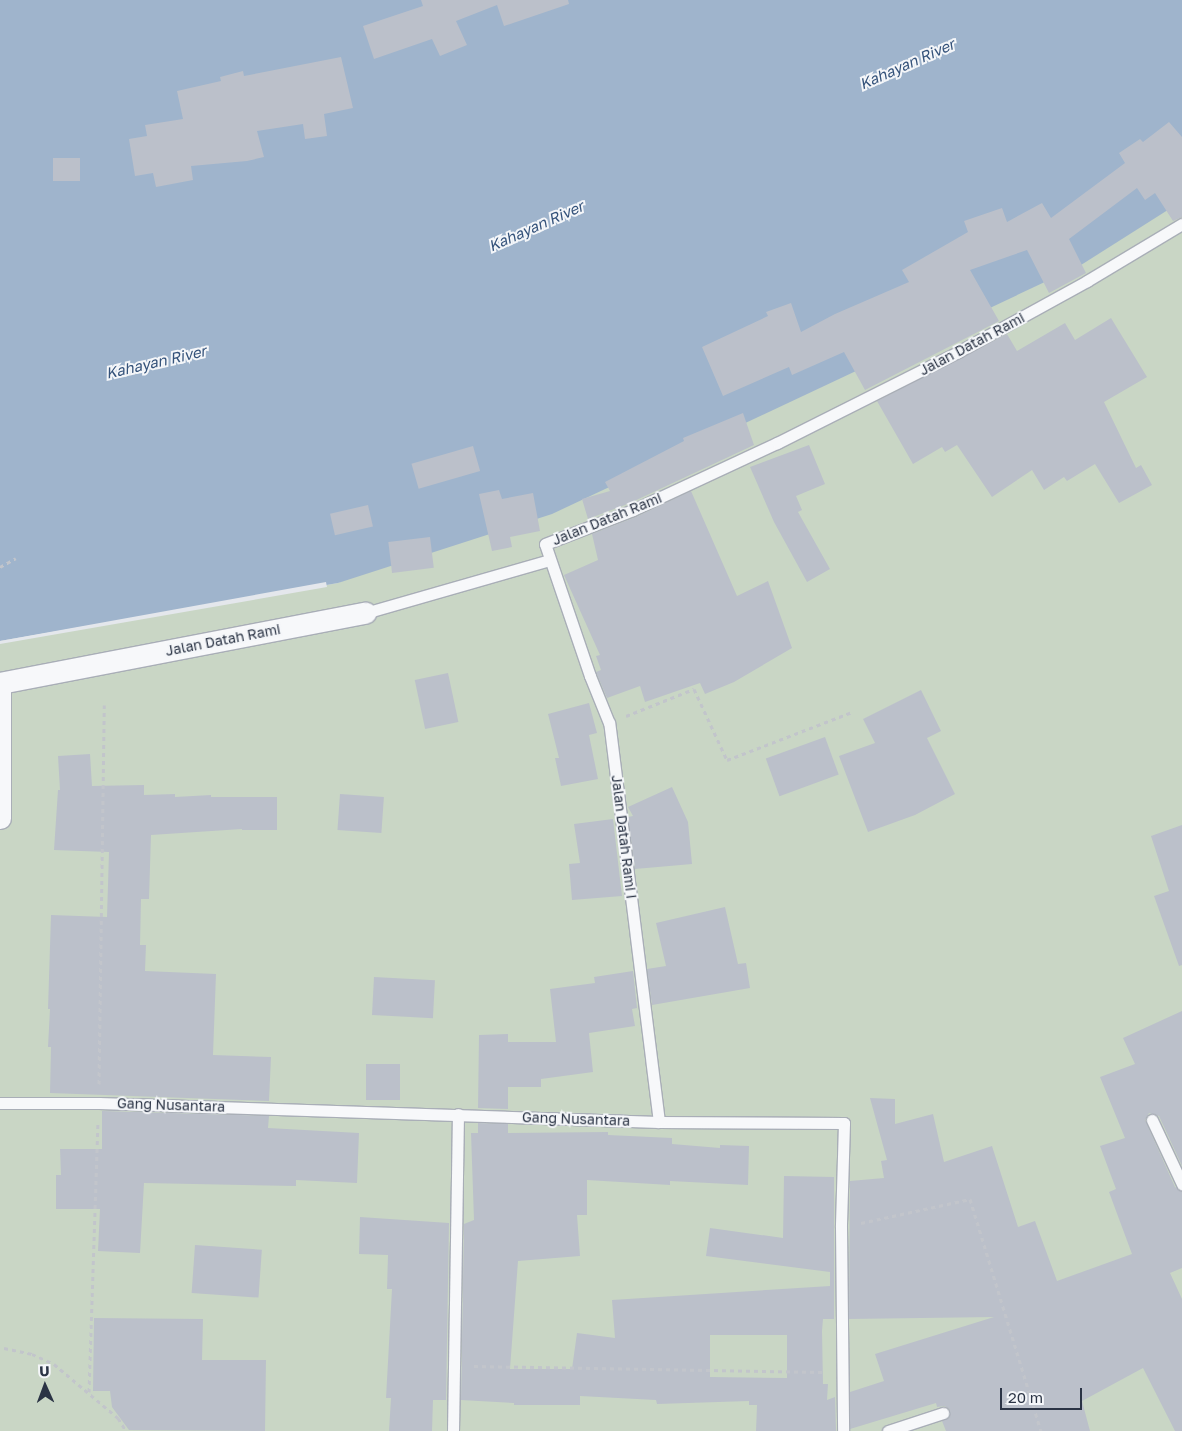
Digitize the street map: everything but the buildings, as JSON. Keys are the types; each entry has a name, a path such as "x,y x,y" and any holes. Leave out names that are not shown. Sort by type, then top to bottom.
{"street":[{"name":"Jalan Datah Rami","path":"0,683 365,613"},
{"path":"0,683 0,818"}],"lane":[{"name":"Jalan Datah Rami","path":"365,613 550,560 545,544 633,510 777,444 949,357 1087,281 1182,224"},
{"name":"Jalan Datah Rami I","path":"550,560 590,676 609,723 659,1122"},
{"name":"Gang Nusantara","path":"0,1103 99,1103 659,1122 844,1123 841,1227 843,1431"},
{"path":"453,1431 458,1114"},
{"path":"1152,1120 1182,1184"},
{"path":"888,1431 943,1413"}],"path":[{"path":"0,567 16,558"},
{"path":"609,723 694,689 727,760 852,712"},
{"path":"89,1392 99,1103 104,705"},
{"path":"841,1227 970,1199 1041,1431"},
{"path":"4,1348 32,1354 54,1364 118,1418 126,1431"},
{"path":"454,1365 842,1372"}],"green space":[{"path":"1182,201 1182,1431 0,1431 0,641 338,583"}],"water":[{"name":"Kahayan River","path":"0,0 1182,0 1182,201 1081,265 552,514 338,583 0,641"}],"pier":[{"path":"326,582 327,587 0,644 0,641"}]}
